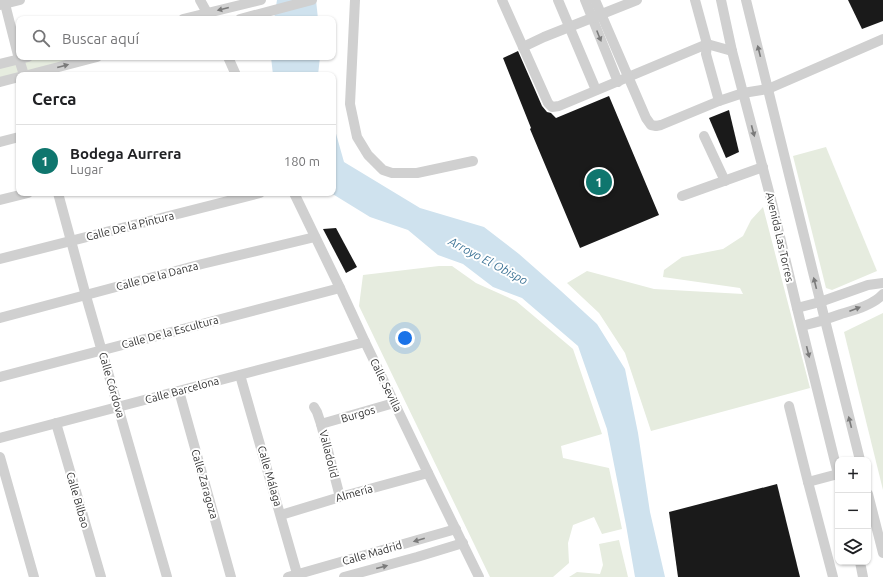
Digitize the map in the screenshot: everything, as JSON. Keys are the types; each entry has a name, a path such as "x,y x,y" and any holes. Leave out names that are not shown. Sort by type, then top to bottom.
{"street":[{"path":"16,37 3,3 20,0"},
{"path":"200,0 209,16 261,0"},
{"path":"251,16 312,0"},
{"path":"355,0 350,104 357,137 368,155 383,170 392,173 418,173 473,161"},
{"path":"502,0 548,103 552,107 559,106 628,78 707,44 732,51"},
{"path":"558,0 596,90"},
{"path":"585,0 618,82"},
{"path":"595,0 628,78 651,126 661,125 743,93 768,89 883,39"},
{"path":"523,47 570,26 637,0"},
{"path":"695,0 707,44 706,54 719,102"},
{"name":"Avenida Las Torres","path":"721,0 732,51 763,167 835,462"},
{"name":"Avenida Las Torres","path":"746,0 824,320 859,457"},
{"path":"0,64 16,60"},
{"path":"24,60 24,72"},
{"path":"40,72 86,60"},
{"path":"229,60 235,72"},
{"path":"0,82 16,78"},
{"path":"704,136 725,181"},
{"path":"0,142 16,138"},
{"path":"682,196 763,167"},
{"path":"0,200 16,196"},
{"name":"Calle Córdova","path":"59,196 86,296 167,577"},
{"name":"Calle De la Pintura","path":"0,260 248,196"},
{"name":"Calle Sevilla","path":"295,196 479,577"},
{"name":"Calle De la Danza","path":"0,318 202,264 315,237"},
{"path":"797,308 820,302 868,285 883,283"},
{"name":"Calle De la Escultura","path":"0,377 340,288"},
{"path":"802,326 853,310 874,301 883,294"},
{"name":"Calle Barcelona","path":"0,438 365,342"},
{"name":"Calle Málaga","path":"240,375 281,515 295,576"},
{"name":"Calle Zaragoza","path":"179,391 231,577"},
{"name":"Burgos","path":"321,424 394,403"},
{"path":"789,406 833,577"},
{"name":"Valladolid","path":"316,409 340,497"},
{"name":"Calle Bilbao","path":"56,423 101,577"},
{"path":"0,457 34,577"},
{"name":"Almería","path":"281,515 428,473"},
{"path":"808,482 835,475"},
{"path":"871,506 883,553"},
{"name":"Calle Madrid","path":"295,576 456,529"},
{"name":"Calle Madrid","path":"344,577 363,574 463,543"},
{"path":"861,565 863,577"}],"shaded area":[{"path":"16,57 16,60 100,60 50,72 16,72 16,80 0,84 0,60"},
{"path":"826,147 877,271 832,290 826,288 793,156"},
{"path":"763,207 810,388 651,431 625,353 599,313 567,283 587,271 654,289 743,294 740,288 663,277 664,270 682,257 723,249 743,236 751,220"},
{"path":"439,266 452,266 476,283 516,301 573,349 602,434 561,446 563,458 609,468 622,529 602,534 594,517 573,525 568,543 569,563 553,577 490,577 359,306 363,275"},
{"path":"883,313 883,490 844,332"},
{"path":"619,540 628,577 569,577 577,572 600,574 603,565 599,544"}],"water":[{"path":"277,0 316,0 318,16 274,16"},
{"path":"271,60 320,60 318,72 273,72"},
{"name":"Arroyo El Obispo","path":"336,134 344,162 420,208 484,227 519,254 597,324 625,369 638,433 650,512 665,577 635,577 607,429 578,346 522,298 493,287 463,264 438,255 408,230 370,217 336,196"}],"building":[{"path":"848,0 883,0 883,21 862,29"},
{"path":"518,51 542,106 547,112 551,113 556,118 609,96 659,215 580,248 530,129 531,128 503,58"},
{"path":"729,110 739,152 726,158 709,118"},
{"path":"336,228 357,267 346,273 323,229"},
{"path":"777,484 800,577 678,577 669,512"}],"place":[{"name":"Bodega Aurrera","path":"599,182"}]}
